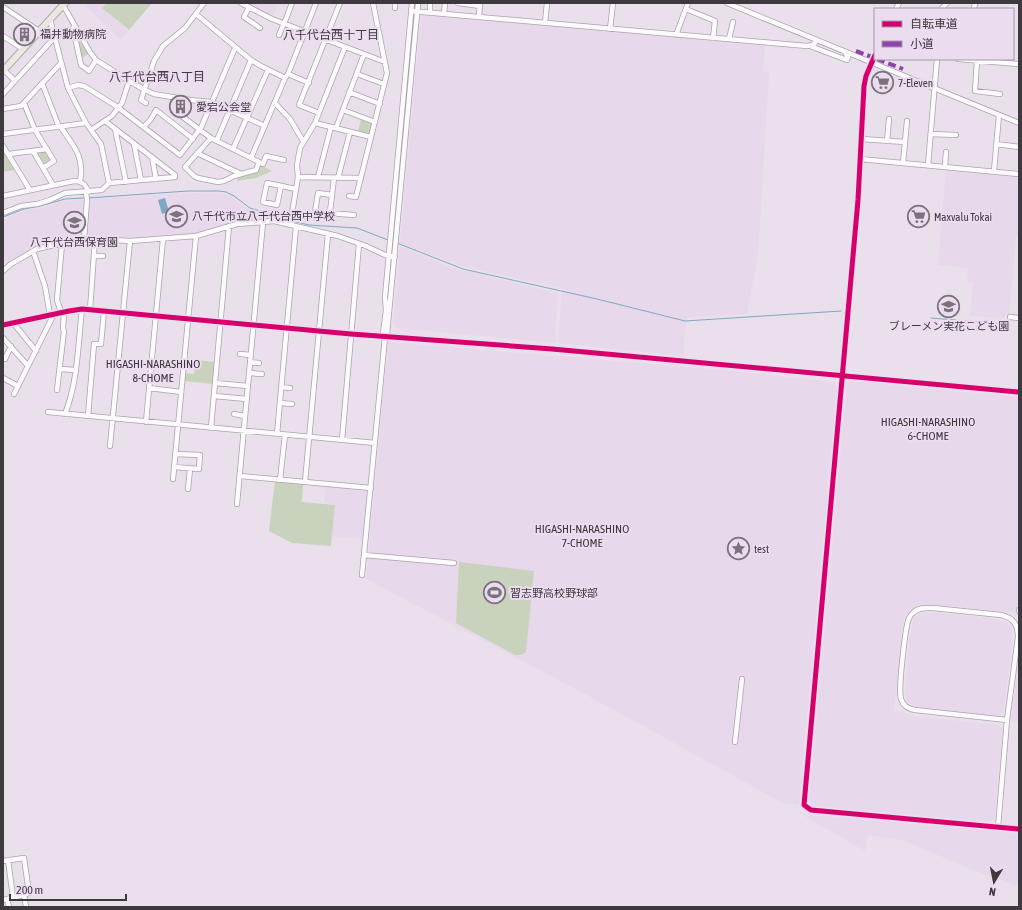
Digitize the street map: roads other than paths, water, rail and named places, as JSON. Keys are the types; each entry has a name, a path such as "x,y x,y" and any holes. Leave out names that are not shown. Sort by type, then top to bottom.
{"main road":[{"path":"3,71 64,4"}],"street":[{"path":"146,103 140,100 145,90 154,61 163,46 185,28 204,3"},
{"path":"241,3 305,32 385,62"},
{"path":"279,35 292,3"},
{"path":"251,158 316,3"},
{"path":"319,113 299,105 340,3"},
{"path":"349,196 356,197 387,73 373,3"},
{"path":"385,337 383,334 389,256 412,3"},
{"path":"362,575 385,337 387,334 395,257 418,3"},
{"path":"430,3 430,12"},
{"path":"444,14 445,3"},
{"path":"458,3 480,4 479,17"},
{"path":"545,23 547,3"},
{"path":"610,29 613,3"},
{"path":"676,35 688,3"},
{"path":"727,3 1019,123"},
{"path":"64,4 72,23 96,60 129,81 154,94 212,102 265,126"},
{"path":"3,7 40,31"},
{"path":"249,7 244,17 260,28"},
{"path":"686,9 715,21 713,38"},
{"path":"411,11 810,46 846,60 848,57 844,51"},
{"path":"196,14 251,60 268,70 309,83"},
{"path":"50,19 68,88 86,123 101,144 109,183"},
{"path":"729,39 733,22"},
{"path":"72,23 81,65 89,71 96,60"},
{"path":"3,36 23,49"},
{"path":"3,94 55,37"},
{"path":"810,46 817,40"},
{"path":"290,222 298,177 298,157 303,141 315,123 345,47"},
{"path":"68,88 84,86 118,108 180,155 200,129 235,48"},
{"path":"318,177 333,127 343,110 364,54"},
{"path":"874,57 865,80 858,200 804,806 811,810 1019,829"},
{"path":"216,140 251,60"},
{"path":"928,165 937,60"},
{"path":"969,60 1019,64"},
{"path":"978,61 975,91 1000,94"},
{"path":"3,109 21,106 61,63"},
{"path":"233,149 268,70"},
{"path":"3,71 15,81"},
{"path":"357,74 384,84"},
{"path":"91,130 112,116 122,103 129,81"},
{"path":"42,83 59,126 79,154 82,170 80,181"},
{"path":"349,92 380,104"},
{"path":"190,100 183,117 211,138 263,164 266,156 284,160"},
{"path":"24,103 35,130 54,161 43,168"},
{"path":"275,103 290,119 303,141"},
{"path":"144,127 156,110 192,139"},
{"path":"343,110 375,122"},
{"path":"994,171 999,115"},
{"path":"887,141 889,119"},
{"path":"903,163 907,120"},
{"path":"3,213 21,206 37,204 50,200 65,193 87,195 102,190 109,183 175,176 105,121"},
{"path":"3,134 86,123"},
{"path":"315,123 371,137"},
{"path":"115,129 126,182"},
{"path":"330,212 336,178 350,132"},
{"path":"931,134 956,135"},
{"path":"211,138 185,167 194,176 218,182 224,181 234,176 256,170 259,162"},
{"path":"861,139 905,142"},
{"path":"134,144 141,180"},
{"path":"996,144 1019,147"},
{"path":"3,146 30,190"},
{"path":"9,154 47,149"},
{"path":"33,151 53,186"},
{"path":"945,167 946,152"},
{"path":"197,153 241,174"},
{"path":"152,157 156,179"},
{"path":"860,159 1019,174"},
{"path":"298,177 361,178"},
{"path":"3,196 80,181 87,187 84,239"},
{"path":"281,186 277,205 263,202 267,183 296,189"},
{"path":"332,195 318,193 315,212 354,215"},
{"path":"3,271 11,264 38,249 84,239 130,241 196,236 237,224 274,221 290,222 296,227 328,234 395,257"},
{"path":"237,504 263,222"},
{"path":"211,428 229,226"},
{"path":"277,434 296,227"},
{"path":"305,482 328,234"},
{"path":"173,479 196,236"},
{"path":"90,310 95,239"},
{"path":"146,422 163,239"},
{"path":"110,446 130,241"},
{"path":"57,390 64,331 62,329 62,312 57,300 62,244"},
{"path":"342,440 359,244"},
{"path":"14,394 52,315 45,286 33,252"},
{"path":"94,256 103,256"},
{"path":"3,325 82,309 254,326 552,349 1019,392"},
{"path":"65,414 70,402 76,370 82,309"},
{"path":"88,416 94,344 101,344 104,311"},
{"path":"1010,317 1019,318"},
{"path":"15,323 36,351"},
{"path":"3,338 28,366"},
{"path":"4,359 11,346"},
{"path":"240,354 251,355"},
{"path":"250,362 259,363"},
{"path":"60,368 76,370"},
{"path":"249,373 262,374"},
{"path":"3,378 18,386"},
{"path":"215,383 248,386"},
{"path":"281,387 290,388"},
{"path":"149,388 181,392"},
{"path":"214,396 247,399"},
{"path":"280,403 292,404"},
{"path":"48,412 375,443"},
{"path":"234,414 245,416"},
{"path":"280,480 285,435"},
{"path":"174,467 199,470 200,455 175,454"},
{"path":"188,489 190,469"},
{"path":"240,476 371,488"},
{"path":"364,555 454,562"},
{"path":"998,827 1007,720 1018,637 1016,624 1011,618 1002,615 933,608 922,608 912,613 908,620 900,690 901,700 905,706 915,710 1007,720"},
{"path":"735,742 742,678"},
{"path":"9,907 5,900 28,893 24,858 5,861 13,897"},
{"path":"24,895 26,907"}],"water":[{"path":"165,198 169,212 162,214 158,200"}],"waterway":[{"path":"88,198 188,191 219,191 226,192 234,196 250,208 289,220"},
{"path":"3,217 24,209 65,199 84,198"},
{"path":"292,221 309,225 357,228 388,240"},
{"path":"397,243 463,269 597,299 685,321 841,311"},
{"path":"931,318 1004,324"}],"place":[{"name":"福井動物病院","path":"25,34"},
{"name":"7-Eleven","path":"882,83"},
{"name":"愛宕公会堂","path":"180,107"},
{"name":"八千代市立八千代台西中学校","path":"177,216"},
{"name":"Maxvalu Tokai","path":"918,217"},
{"name":"八千代台西保育園","path":"74,222"},
{"name":"ブレーメン実花こども園","path":"949,306"},
{"name":"test","path":"738,549"},
{"name":"習志野高校野球部","path":"495,593"}],"district":[{"name":"八千代台西十丁目","path":"331,35"},
{"name":"八千代台西八丁目","path":"157,77"},
{"name":"HIGASHI-NARASHINO 8-CHOME","path":"153,371"},
{"name":"HIGASHI-NARASHINO 6-CHOME","path":"928,429"},
{"name":"HIGASHI-NARASHINO 7-CHOME","path":"582,536"}]}
